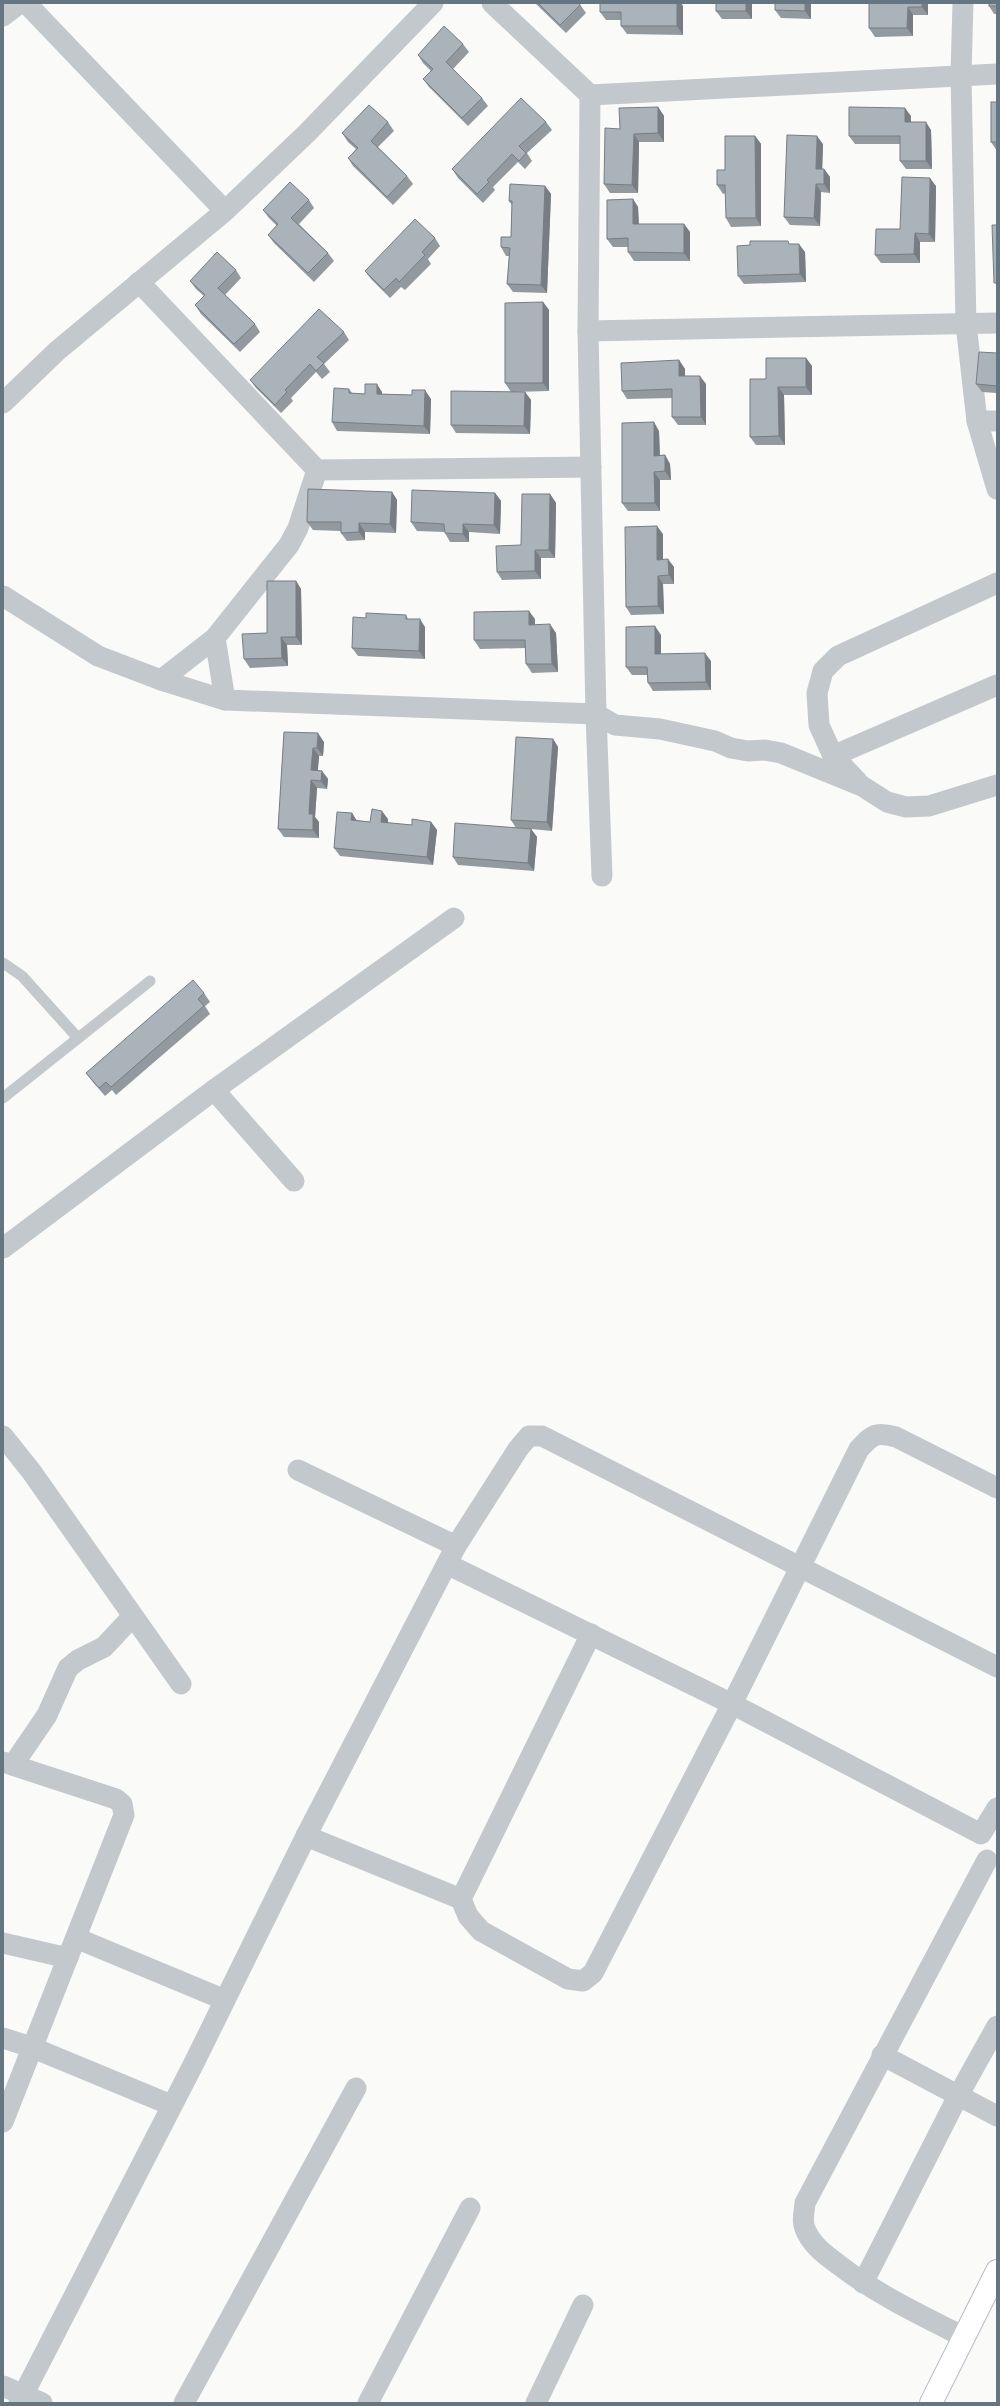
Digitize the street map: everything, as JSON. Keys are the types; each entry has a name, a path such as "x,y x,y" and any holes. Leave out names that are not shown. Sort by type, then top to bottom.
{"street":[{"path":"3,16 20,3"},
{"path":"26,3 225,211"},
{"path":"3,403 57,351 225,211 307,133 433,3"},
{"path":"492,3 590,95 997,74"},
{"path":"963,3 961,75 966,324 987,421 997,489"},
{"path":"590,95 588,331 596,714 602,876"},
{"path":"139,282 317,470 591,467"},
{"path":"588,331 997,324"},
{"path":"160,680 215,638 289,546 298,528 317,470"},
{"path":"862,786 833,756 819,725 817,693 823,671 838,656 997,583"},
{"path":"3,596 98,656 160,680 225,700 596,714 615,725 660,729 716,741 742,750 765,750 781,753 862,786 887,802 906,807 929,806 997,785"},
{"path":"215,638 225,700"},
{"path":"833,756 997,685"},
{"path":"3,1248 214,1090 454,918"},
{"path":"214,1090 294,1181"},
{"path":"306,1836 461,1899 468,1916 480,1931 568,1979 583,1981 593,1973 732,1704 799,1566 859,1449 871,1436 881,1433 896,1437 997,1488"},
{"path":"3,1436 31,1471 181,1684"},
{"path":"21,2398 225,2000 306,1836 452,1555 518,1449 529,1436 542,1436 997,1667"},
{"path":"298,1470 591,1634 732,1704 981,1834 992,1863 882,2055 806,2203 803,2221 806,2233 818,2249 863,2283 898,2305 964,2337"},
{"path":"3,2122 31,2047 68,1958 124,1815 122,1804 116,1799 8,1764 47,1715 68,1668 78,1660 104,1647 133,1616"},
{"path":"461,1899 591,1634"},
{"path":"981,1834 997,1808"},
{"path":"76,1938 225,2000"},
{"path":"3,1943 68,1958"},
{"path":"863,2283 958,2096 997,2026"},
{"path":"3,2038 31,2047 171,2105"},
{"path":"882,2055 997,2116"},
{"path":"184,2403 356,2088"},
{"path":"368,2403 470,2208"},
{"path":"931,2403 997,2271"},
{"path":"536,2403 583,2305"},
{"path":"3,2386 21,2398 42,2403"}],"lane":[{"path":"3,963 22,976 78,1037"},
{"path":"3,1098 78,1037 150,982"}],"building":[{"path":"538,3 579,3 580,5 560,25"},
{"path":"600,3 677,3 677,26 621,26 621,12 600,12"},
{"path":"716,3 746,3 746,11 716,11"},
{"path":"775,3 805,3 805,11 775,10"},
{"path":"869,3 922,3 922,7 908,7 907,28 869,28"},
{"path":"989,3 997,3 997,6 989,6"},
{"path":"444,26 463,44 446,62 482,98 462,118 423,79 433,69 418,55"},
{"path":"521,98 546,122 519,146 526,153 519,161 512,154 487,180 489,182 477,194 452,169"},
{"path":"991,102 997,102 997,142 991,142"},
{"path":"369,105 388,122 371,141 407,176 387,197 348,158 358,148 342,133"},
{"path":"658,107 658,133 634,134 632,185 604,184 605,128 620,129 619,108"},
{"path":"849,107 905,108 905,122 926,122 926,161 900,161 900,136 849,136"},
{"path":"787,135 817,136 816,169 824,169 824,184 816,184 814,218 784,217"},
{"path":"725,136 755,136 756,218 726,218 725,185 717,185 717,170 725,170"},
{"path":"902,177 930,178 929,234 915,233 914,254 875,255 876,229 900,229"},
{"path":"290,182 309,200 291,218 328,253 308,273 268,235 278,224 263,210"},
{"path":"510,184 545,186 541,285 507,284 510,248 501,247 501,237 511,237 512,201 509,201"},
{"path":"633,199 633,224 684,224 684,253 628,252 628,238 607,239 607,200"},
{"path":"415,219 435,238 422,252 425,255 399,282 396,278 384,290 365,271"},
{"path":"992,225 997,225 997,283 994,283"},
{"path":"750,241 788,241 789,244 799,244 800,274 738,276 737,246 750,245"},
{"path":"217,252 236,270 218,288 255,324 234,344 195,305 205,295 190,281"},
{"path":"543,302 543,383 505,383 505,303"},
{"path":"319,309 344,332 317,357 324,363 316,371 310,364 285,390 287,392 275,405 250,380"},
{"path":"979,352 997,353 997,386 976,384"},
{"path":"766,358 806,358 806,387 778,387 779,436 750,437 750,379 766,379"},
{"path":"679,360 679,376 700,376 701,417 672,417 672,389 622,391 621,363"},
{"path":"365,384 377,384 377,394 412,395 412,390 425,390 424,426 332,422 334,388 349,389 349,393 365,394"},
{"path":"451,391 525,392 524,426 451,425"},
{"path":"654,422 654,456 665,455 665,471 654,472 655,503 622,503 622,423"},
{"path":"308,489 392,492 390,524 359,523 359,532 341,533 341,522 307,522"},
{"path":"412,490 495,493 494,525 463,524 463,534 445,533 444,524 411,522"},
{"path":"522,494 550,494 549,550 535,550 535,571 497,572 496,546 521,545"},
{"path":"657,526 657,560 668,559 669,575 658,576 658,606 626,607 625,527"},
{"path":"267,581 296,581 296,637 281,637 282,658 244,659 242,634 267,633"},
{"path":"529,611 529,625 550,624 552,664 526,664 525,640 474,640 474,612"},
{"path":"366,613 406,615 406,619 420,619 419,651 352,648 353,617 366,618"},
{"path":"655,626 655,654 705,653 706,682 648,683 647,667 626,667 626,627"},
{"path":"284,732 318,733 317,748 313,748 311,770 322,771 321,781 311,780 309,814 313,814 313,830 278,829"},
{"path":"516,737 553,739 547,822 511,820"},
{"path":"372,809 382,811 381,822 412,825 412,819 431,822 427,857 334,848 337,812 352,813 351,820 370,822"},
{"path":"455,823 531,829 528,863 453,857"},
{"path":"193,980 204,993 198,999 204,1006 111,1087 106,1082 99,1088 86,1073"}]}
